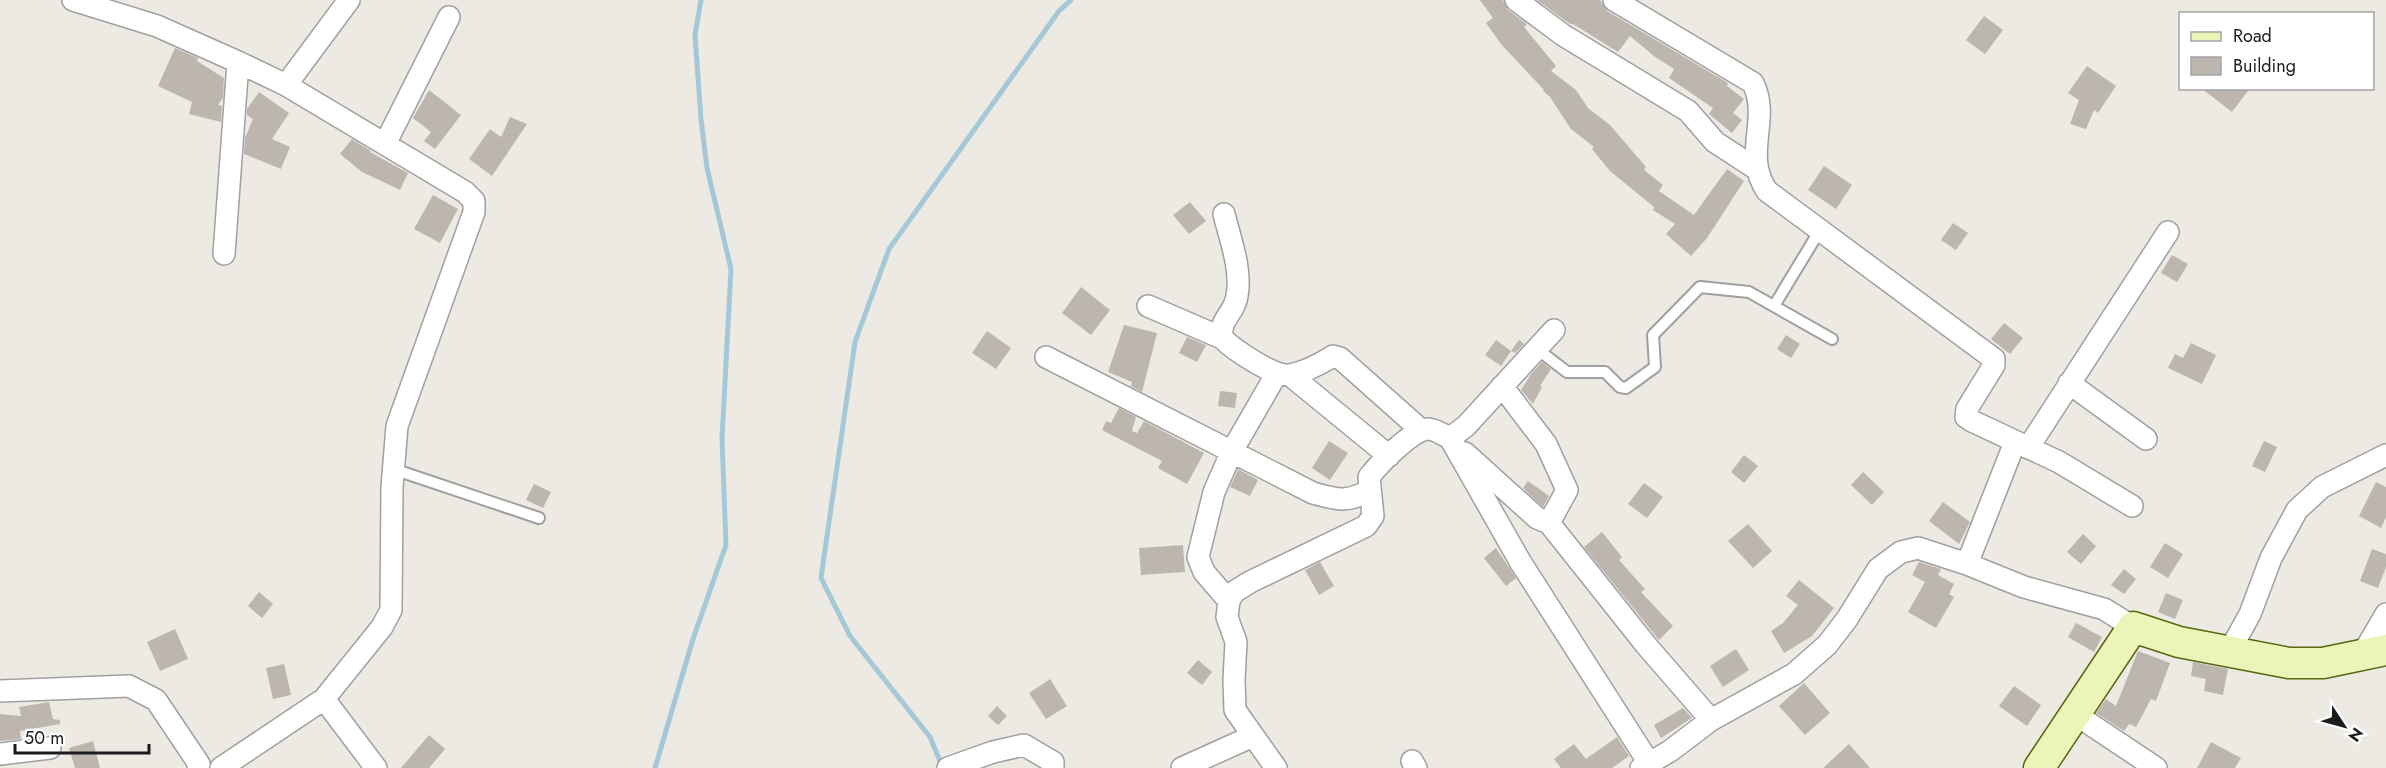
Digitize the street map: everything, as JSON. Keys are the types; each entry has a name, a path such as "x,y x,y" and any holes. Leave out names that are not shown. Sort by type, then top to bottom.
{"street":[{"path":"73,0 157,26 286,85 465,192 474,201 474,212 397,426 393,469 391,610 382,627 324,699 221,768"},
{"path":"286,85 349,0"},
{"path":"1516,0 1563,35 1688,111 1716,142 1755,168 1767,191 1994,358 1994,365 1967,409 1966,417 2059,462 2132,506"},
{"path":"1614,0 1753,83 1760,97 1755,168"},
{"path":"384,144 449,17"},
{"path":"224,254 238,62"},
{"path":"1222,338 1220,328 1237,298 1238,274 1224,214"},
{"path":"1967,564 2021,445 2069,384 2168,232"},
{"path":"1148,306 1222,338 1233,347 1284,374 1389,456"},
{"path":"1450,438 1466,426 1554,330"},
{"path":"1229,601 1204,572 1198,557 1214,492 1232,451 1284,374 1333,356 1340,358 1421,430"},
{"path":"1047,357 1313,493 1338,500 1356,498 1370,490"},
{"path":"2069,384 2146,439"},
{"path":"1502,386 1546,444 1567,489 1549,523"},
{"path":"1276,768 1235,710 1236,642 1227,617 1229,601 1234,592 1250,582 1366,526 1373,516 1369,477 1378,465 1421,430 1431,428 1450,438 1514,499 1537,518 1549,523 1646,645 1711,720"},
{"path":"1450,438 1521,563 1645,765 1670,751 1711,720 1794,674 1827,645 1847,619 1878,569 1901,552 1918,548 1967,564 2024,587 2104,609 2133,627 2179,642 2289,663 2323,663 2374,653 2386,614"},
{"path":"2229,652 2250,614 2271,558 2296,510 2322,487 2386,456"},
{"path":"2039,768 2133,627"},
{"path":"0,691 129,686 156,700 199,764 198,768"},
{"path":"324,699 360,758 376,768"},
{"path":"2075,714 2156,768"},
{"path":"1182,768 1253,736"},
{"path":"948,768 993,752 1024,745 1053,762 1053,768"},
{"path":"0,754 50,748"}],"lane":[{"path":"1774,306 1820,230"},
{"path":"1537,349 1567,372 1605,372 1620,387 1626,388 1655,367 1653,335 1700,286 1749,292 1832,339"},
{"path":"393,469 539,518"}],"building":[{"path":"1480,0 1503,0 1508,10 1527,24 1524,27 1556,66 1551,71 1576,90 1588,108 1610,125 1646,167 1644,170 1663,185 1659,191 1694,215 1727,169 1744,181 1707,238 1691,256 1666,234 1675,224 1653,210 1654,207 1610,171 1592,149 1594,147 1571,129 1550,97 1501,44 1486,23 1493,18"},
{"path":"1537,0 1600,0 1607,11 1728,83 1727,86 1744,99 1733,113 1742,120 1732,133 1709,114 1713,108 1669,78 1674,69 1630,36 1618,52 1570,24"},
{"path":"1984,16 2003,30 1985,54 1966,40"},
{"path":"175,48 198,58 197,61 224,78 223,98 218,105 222,106 221,122 189,114 192,102 158,86"},
{"path":"2087,66 2116,86 2098,113 2094,110 2086,129 2070,124 2079,100 2068,93"},
{"path":"429,90 461,115 435,149 424,141 431,132 413,118"},
{"path":"2204,90 2248,90 2232,112"},
{"path":"259,92 289,113 272,139 290,147 281,169 244,154 245,138 253,119 247,115 247,109"},
{"path":"510,117 527,124 492,176 469,159 490,129 501,137"},
{"path":"352,139 408,173 400,190 362,172 340,154"},
{"path":"1824,166 1852,185 1836,209 1808,190"},
{"path":"433,195 458,209 440,243 414,229"},
{"path":"1190,202 1206,221 1189,234 1173,215"},
{"path":"1953,223 1968,233 1956,250 1941,240"},
{"path":"2172,255 2188,264 2177,282 2161,273"},
{"path":"1081,287 1110,310 1091,335 1062,313"},
{"path":"2004,323 2023,338 2010,354 1991,339"},
{"path":"1124,325 1157,333 1142,392 1131,386 1132,382 1108,372"},
{"path":"987,331 1011,348 996,369 972,353"},
{"path":"1786,335 1800,344 1791,358 1777,349"},
{"path":"1187,337 1206,345 1197,362 1179,353"},
{"path":"1496,340 1511,351 1501,366 1485,355"},
{"path":"1519,340 1524,344 1515,353 1511,351"},
{"path":"2191,343 2216,355 2202,384 2168,368 2175,354 2183,358"},
{"path":"1542,362 1551,369 1540,386 1542,387 1533,404 1521,390"},
{"path":"1220,391 1237,393 1235,408 1218,406"},
{"path":"1119,408 1136,417 1132,431 1137,433 1144,421 1204,453 1187,484 1158,468 1162,461 1102,430 1106,421 1111,423"},
{"path":"1329,441 1348,453 1330,480 1312,468"},
{"path":"2264,441 2277,447 2265,472 2252,466"},
{"path":"1744,455 1758,466 1744,483 1731,472"},
{"path":"1238,469 1258,480 1250,496 1230,487"},
{"path":"1863,472 1884,492 1872,505 1851,485"},
{"path":"1528,481 1549,496 1543,507 1523,488"},
{"path":"2376,482 2386,487 2386,517 2381,528 2359,516"},
{"path":"1644,483 1663,497 1647,518 1628,504"},
{"path":"534,484 551,492 543,508 526,500"},
{"path":"1943,502 1970,522 1959,544 1929,521"},
{"path":"1748,524 1772,551 1753,568 1728,541"},
{"path":"1602,532 1622,557 1619,560 1645,589 1641,592 1673,626 1659,640 1584,547"},
{"path":"2083,534 2096,546 2081,564 2067,552"},
{"path":"2165,543 2183,554 2168,578 2150,567"},
{"path":"1183,545 1185,572 1141,575 1139,548"},
{"path":"1496,548 1516,578 1506,586 1484,558"},
{"path":"2372,549 2386,554 2386,567 2378,588 2360,581"},
{"path":"1320,562 1334,586 1319,595 1305,570"},
{"path":"1919,562 1941,569 1938,575 1954,584 1949,594 1954,597 1936,628 1908,612 1925,582 1912,575"},
{"path":"2124,569 2136,579 2124,594 2111,585"},
{"path":"1799,580 1834,608 1812,636 1784,653 1771,631 1783,623 1798,605 1786,596"},
{"path":"259,592 273,604 262,618 248,606"},
{"path":"2166,593 2183,600 2175,619 2158,612"},
{"path":"2076,623 2102,637 2094,652 2068,637"},
{"path":"175,629 188,659 160,671 147,642"},
{"path":"1736,649 1749,670 1723,687 1710,666"},
{"path":"2138,651 2170,663 2156,701 2151,699 2136,727 2129,724 2124,731 2096,713 2106,699 2116,706"},
{"path":"1198,660 1212,672 1202,685 1187,673"},
{"path":"2193,662 2228,669 2223,695 2204,691 2206,679 2191,676"},
{"path":"284,664 291,695 273,699 266,668"},
{"path":"1050,679 1067,706 1046,719 1029,693"},
{"path":"1804,683 1830,713 1805,735 1779,706"},
{"path":"2014,686 2041,705 2027,726 1999,706"},
{"path":"49,702 53,719 60,720 60,724 20,731 21,739 0,741 0,714 21,716 19,707"},
{"path":"997,706 1007,716 998,725 988,716"},
{"path":"1683,708 1692,718 1661,738 1654,725"},
{"path":"429,735 445,749 429,768 401,768"},
{"path":"1617,737 1629,756 1612,768 1561,768 1554,759 1574,744 1586,759"},
{"path":"93,741 100,768 75,768 69,748"},
{"path":"2211,742 2241,758 2235,768 2197,768"},
{"path":"1849,744 1870,768 1823,768"}],"waterway":[{"path":"655,768 693,639 726,545 722,438 731,269 707,168 701,119 695,35 701,0"},
{"path":"942,766 930,737 850,636 821,578 855,342 889,249 1059,11 1071,0"}]}
